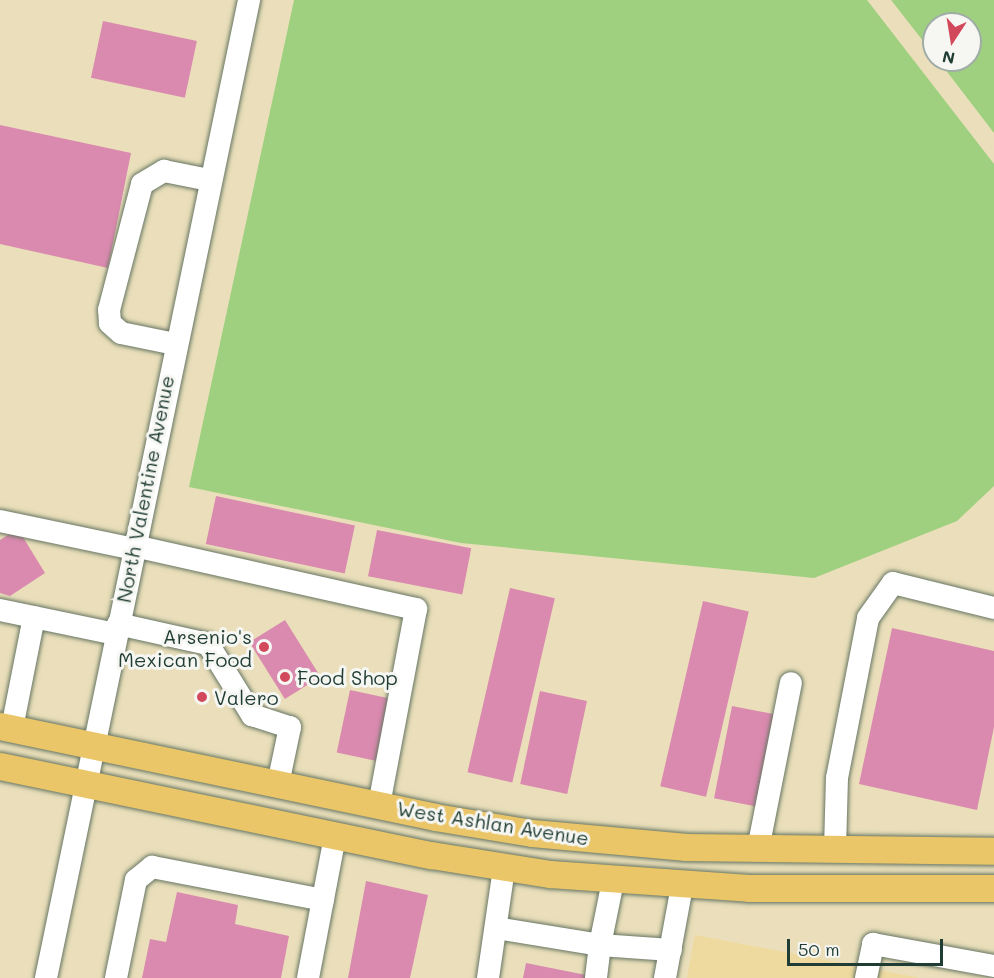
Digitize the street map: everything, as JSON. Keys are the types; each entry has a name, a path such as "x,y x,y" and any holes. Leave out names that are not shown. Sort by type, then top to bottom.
{"main road":[{"name":"West Ashlan Avenue","path":"6,727 379,805 579,838 758,849 994,851"},
{"name":"West Ashlan Avenue","path":"0,766 335,836 504,868 622,882 682,886 994,888"},
{"path":"622,882 730,868 758,849"}],"street":[{"name":"North Valentine Avenue","path":"46,978 209,180 249,0"},
{"path":"175,344 121,333 110,323 109,310 142,184 164,171 209,180"},
{"path":"0,521 416,609 379,805"},
{"path":"835,849 837,778 868,618 893,583 994,608"},
{"path":"0,610 34,618 117,629 208,645 252,715 290,727 278,784"},
{"path":"6,727 34,618"},
{"path":"758,849 791,683"},
{"path":"308,978 335,836"},
{"path":"116,978 136,880 152,867 323,900"},
{"path":"488,978 504,868"},
{"path":"596,978 600,945 622,882"},
{"path":"665,978 682,886"},
{"path":"496,928 600,945 671,950"},
{"path":"866,978 873,944 994,966"}],"green space":[{"path":"294,0 867,0 994,164 994,486 957,521 814,578 461,543 189,487"},
{"path":"891,0 994,0 994,133 947,72 982,72 982,12 922,12 922,40"}],"sand":[{"path":"695,935 920,978 687,978"}],"building":[{"path":"103,21 197,41 185,98 91,78"},
{"path":"0,125 131,153 108,268 0,244"},
{"path":"216,496 355,526 345,573 206,544"},
{"path":"18,529 45,573 10,596 0,593 0,540"},
{"path":"377,530 471,548 462,594 368,576"},
{"path":"510,588 555,598 512,783 467,772"},
{"path":"703,601 749,612 706,797 660,786"},
{"path":"285,620 321,677 285,699 249,642"},
{"path":"892,628 994,651 994,727 977,810 859,784"},
{"path":"350,690 391,699 378,761 337,753"},
{"path":"540,691 587,701 567,794 520,784"},
{"path":"732,706 778,715 760,807 714,798"},
{"path":"366,881 428,895 410,978 348,978"},
{"path":"177,892 238,905 235,924 289,936 281,978 142,978 150,939 166,942"},
{"path":"526,963 586,975 585,978 523,978"}],"place":[{"name":"Arsenio's Mexican Food","path":"264,647"},
{"name":"Food Shop","path":"285,677"},
{"name":"Valero","path":"202,697"}]}
